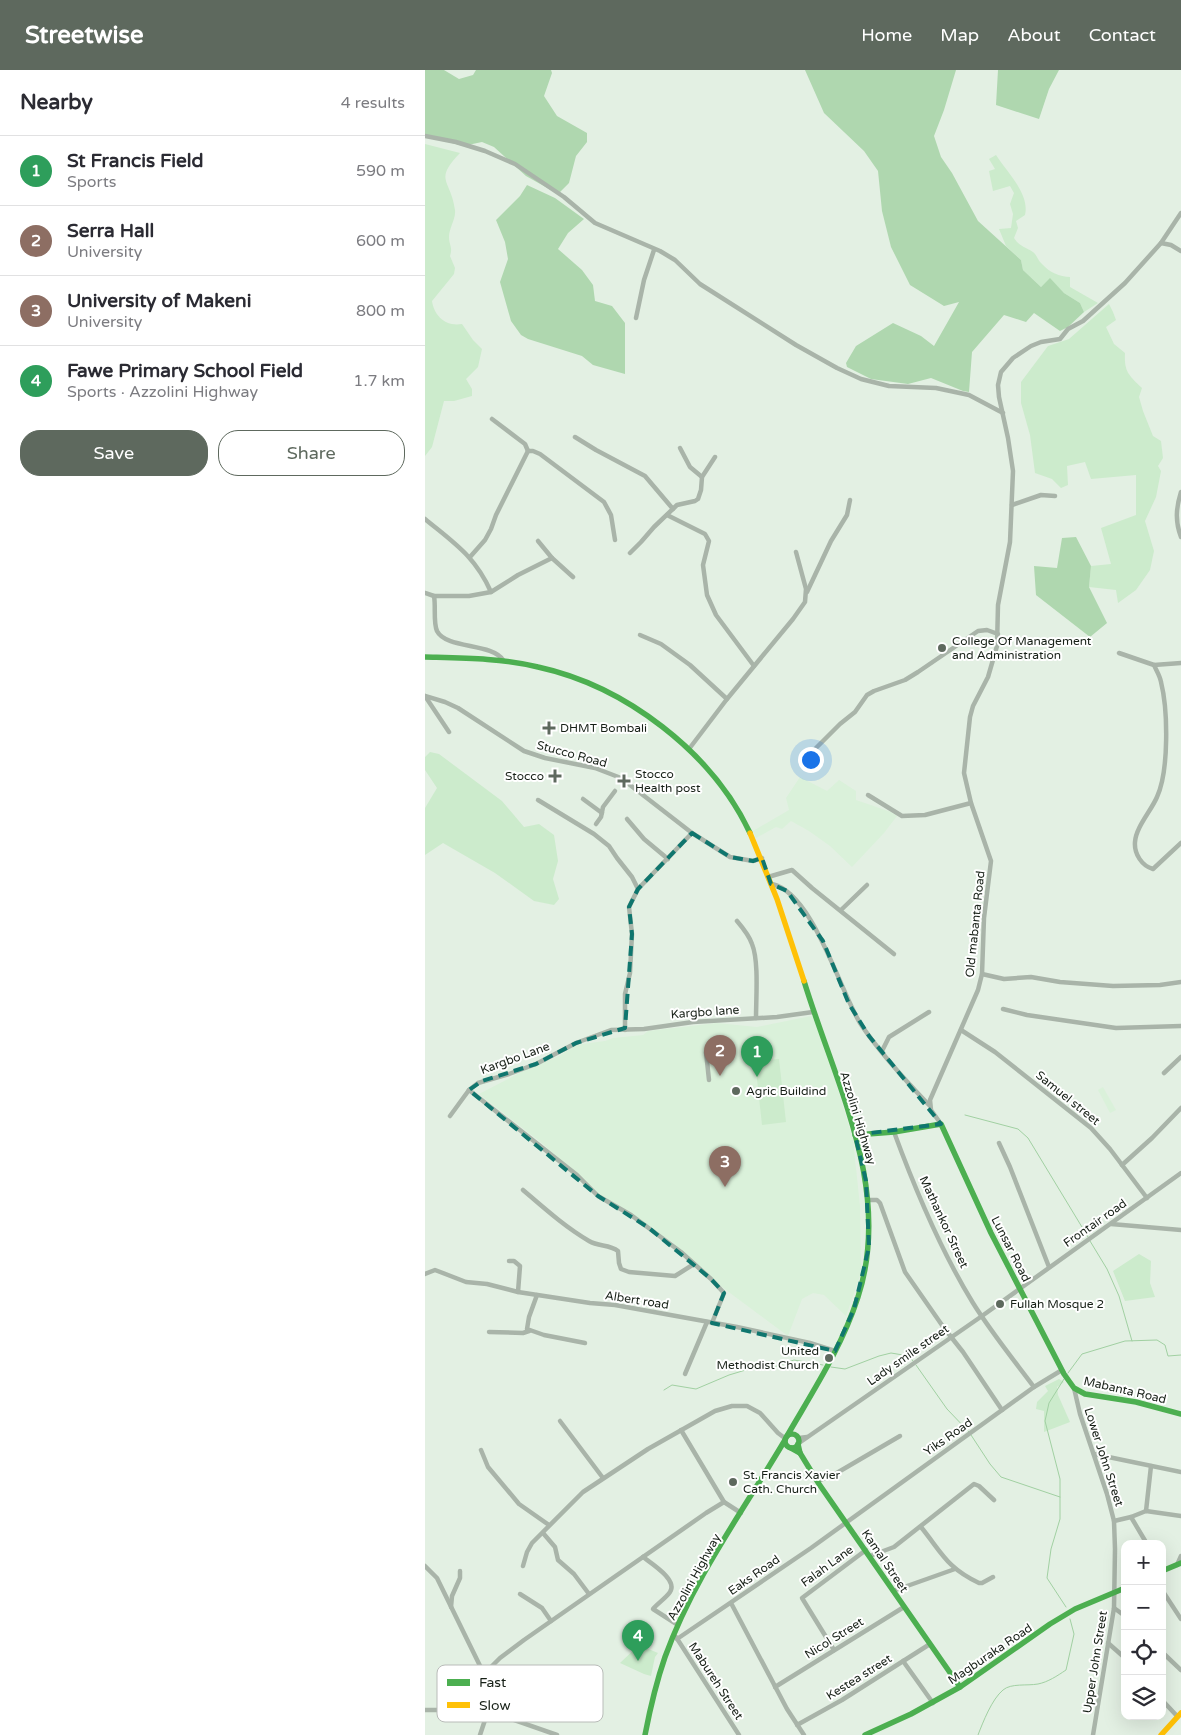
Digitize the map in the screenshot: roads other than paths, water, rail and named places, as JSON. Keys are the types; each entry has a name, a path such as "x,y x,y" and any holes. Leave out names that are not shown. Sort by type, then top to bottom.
{"main road":[{"name":"Azzolini Highway","path":"425,657 503,660 563,674 603,690 643,713 689,749 728,794 746,824 762,858 863,1161 870,1235 865,1272 854,1309 835,1351 779,1452 741,1513 678,1625 649,1709 645,1735"},
{"path":"855,1135 895,1132 941,1124"},
{"name":"Lunsar Road","path":"941,1124 978,1206 1019,1289 1068,1380"},
{"name":"Mabanta Road","path":"1068,1380 1074,1388 1085,1394 1136,1402 1181,1414"},
{"name":"Kamal Street","path":"794,1424 800,1453 817,1481 960,1687"},
{"path":"779,1452 790,1447 797,1446 798,1440 790,1434 786,1438 790,1447 800,1453"},
{"path":"1166,1569 1179,1564"},
{"name":"Magburaka Road","path":"865,1735 933,1703 960,1687 1067,1614 1121,1589"},
{"path":"1161,1735 1179,1715"}],"street":[{"path":"425,136 456,142 485,151 515,164 564,196 595,223 678,262 700,284 796,345 837,368 861,379 889,386 936,388 969,395 1003,413"},
{"name":"Old mabanta Road","path":"929,1105 931,1094 974,1000 982,974 984,918 991,861 971,803 964,773 970,717 973,706 988,677 997,646 998,605 1010,542 1012,462 998,392 999,377 1013,358 1031,346 1041,342 1060,339 1068,330 1083,321 1125,282 1161,243 1181,213"},
{"path":"1161,243 1171,245 1181,251"},
{"path":"636,318 643,280 654,250"},
{"path":"470,557 485,540 528,451 525,444 492,419"},
{"path":"575,437 645,476 673,509"},
{"path":"681,448 690,467 702,477"},
{"path":"528,451 533,450 540,454 603,502 611,515 615,540"},
{"path":"630,553 673,509 681,504 691,503 698,499 702,477 715,457"},
{"path":"1181,492 1176,519 1181,537"},
{"path":"1012,505 1041,495 1055,496"},
{"path":"689,749 805,602 831,541 848,513 850,500"},
{"path":"667,516 705,534 709,538 703,565 707,595 716,615 754,666"},
{"path":"425,519 455,542 470,557 491,592"},
{"path":"538,541 552,558 573,577"},
{"path":"796,552 807,594"},
{"path":"425,593 434,596 469,596 491,592 518,575 552,558"},
{"path":"434,596 435,623 439,634 450,640 495,653 503,660"},
{"path":"815,749 855,712 864,698 874,691 905,680 978,630 987,630 998,634"},
{"path":"640,635 661,644 690,665 727,699"},
{"path":"1119,653 1154,665 1181,663"},
{"path":"1154,665 1161,682 1166,717 1164,766 1158,796 1138,832 1135,842 1136,852 1142,861 1153,869 1181,842"},
{"path":"425,696 449,732"},
{"name":"Stucco Road","path":"425,696 458,708 524,751 545,758 595,768 621,778 692,833 730,857 753,861 762,858"},
{"path":"596,824 602,813 603,806 615,790"},
{"path":"868,795 902,816 925,815 971,803"},
{"path":"583,799 602,813"},
{"path":"538,800 594,834 609,846 632,877 638,889"},
{"path":"627,820 644,839 668,859"},
{"path":"625,1030 625,994 631,973 632,934 629,907 638,889 692,833"},
{"path":"768,877 785,870 792,870 895,954"},
{"path":"771,884 787,891 814,926 829,955 849,1004 869,1036 929,1105 941,1124"},
{"path":"841,910 867,885"},
{"path":"737,920 748,935 753,946 756,1018"},
{"path":"982,974 1004,978 1031,977 1060,982 1113,986 1161,985 1181,982"},
{"path":"1003,1009 1027,1016 1116,1028 1181,1026"},
{"name":"Kargbo lane","path":"599,1036 611,1030 813,1012"},
{"path":"881,1051 889,1037 929,1012"},
{"name":"Samuel street","path":"961,1030 995,1052 1091,1128 1110,1149 1147,1198"},
{"name":"Kargbo Lane","path":"450,1116 469,1090 482,1081 536,1064 576,1043 599,1036"},
{"path":"706,1052 709,1080"},
{"path":"1164,1073 1181,1057"},
{"path":"469,1090 577,1175 598,1196 631,1215 695,1264 724,1293 685,1374"},
{"path":"1122,1165 1181,1108"},
{"name":"Mathankor Street","path":"895,1132 903,1157 940,1239 972,1302 982,1316"},
{"path":"999,1143 1049,1267"},
{"name":"Frontair road","path":"1019,1289 1181,1173"},
{"path":"523,1190 559,1221 589,1241 600,1245 609,1245 618,1251 621,1269 629,1272 675,1276 695,1264"},
{"path":"868,1200 873,1199 880,1203 905,1272 968,1358 1002,1410"},
{"path":"1111,1224 1181,1230"},
{"path":"509,1261 514,1261 520,1266 518,1292"},
{"name":"Albert road","path":"425,1274 435,1270 466,1282 487,1284 537,1295 615,1305 709,1322 810,1343 835,1351"},
{"name":"Lady smile street","path":"798,1440 807,1437 1019,1289"},
{"path":"529,1331 526,1327 537,1295"},
{"path":"982,1316 1033,1387"},
{"path":"489,1332 523,1333 529,1331 585,1343"},
{"name":"Yiks Road","path":"846,1522 1033,1387 1063,1372"},
{"name":"Lower John Street","path":"1074,1388 1078,1408 1094,1454 1113,1521 1115,1549 1114,1592"},
{"path":"523,1566 532,1543 583,1492 681,1430 715,1412 732,1406 744,1406 757,1411 778,1433 786,1438"},
{"path":"560,1421 603,1478"},
{"path":"681,1430 723,1502 741,1513"},
{"path":"817,1481 835,1474 900,1436"},
{"path":"481,1450 488,1467 519,1504 549,1525"},
{"path":"1094,1454 1181,1472"},
{"path":"1146,1511 1151,1466"},
{"path":"868,1553 894,1547 974,1484 979,1486 994,1500"},
{"path":"493,1665 589,1594 723,1502"},
{"path":"1113,1521 1146,1511 1181,1516"},
{"path":"1131,1517 1145,1540"},
{"name":"Eaks Road","path":"675,1636 731,1603 846,1522"},
{"path":"921,1527 944,1559 955,1569 979,1583 993,1577"},
{"path":"543,1533 555,1547 558,1560 574,1574 589,1594"},
{"name":"Falah Lane","path":"834,1650 802,1598 868,1553"},
{"path":"1179,1564 1181,1556"},
{"path":"643,1557 667,1576 673,1585 670,1592 653,1609 678,1625"},
{"path":"425,1566 437,1578 480,1665"},
{"path":"893,1592 955,1569"},
{"path":"451,1608 452,1596 460,1578 460,1571"},
{"name":"Upper John Street","path":"1093,1735 1114,1608 1114,1592"},
{"path":"521,1594 542,1608 551,1621"},
{"path":"1166,1596 1181,1619"},
{"path":"731,1603 775,1687 804,1735"},
{"name":"Nicol Street","path":"775,1687 904,1607"},
{"path":"1114,1608 1121,1613"},
{"name":"Mabureh Street","path":"675,1636 739,1735"},
{"path":"1108,1643 1121,1654"},
{"name":"Kestea street","path":"797,1725 842,1700 930,1644"},
{"path":"1166,1656 1181,1670"},
{"path":"903,1661 933,1703"},
{"path":"1166,1704 1179,1715"},
{"path":"480,1735 484,1722"},
{"path":"520,1722 557,1735"}],"waterway":[{"path":"965,1115 1018,1129 1028,1138 1088,1237"},
{"path":"1090,1241 1107,1269 1119,1296 1132,1341"},
{"path":"1068,1373 1082,1354 1125,1341 1157,1340 1165,1345 1168,1356 1181,1355"},
{"path":"831,1367 845,1369 891,1353 909,1356 913,1361"},
{"path":"664,1390 672,1385 696,1389 749,1369 768,1369 794,1360 823,1365"},
{"path":"916,1365 947,1409 969,1432"},
{"path":"1064,1379 1049,1403 1045,1421 1060,1479 1060,1519 1051,1549 1047,1578 1066,1607"},
{"path":"971,1435 1001,1477 1060,1497"},
{"path":"978,1735 985,1717 1003,1690 1015,1686 1042,1683 1066,1670 1074,1634 1070,1619"}],"place":[{"name":"College Of Management and Administration","path":"942,648"},
{"name":"DHMT Bombali","path":"549,728"},
{"name":"Stocco","path":"555,776"},
{"name":"Stocco Health post","path":"624,781"},
{"name":"Serra Hall","path":"720,1076"},
{"name":"St Francis Field","path":"757,1077"},
{"name":"Agric Buildind","path":"736,1091"},
{"name":"University of Makeni","path":"725,1187"},
{"name":"Fullah Mosque 2","path":"1000,1304"},
{"name":"United Methodist Church","path":"829,1358"},
{"name":"St. Francis Xavier Cath. Church","path":"733,1482"},
{"name":"Fawe Primary School Field","path":"638,1661"}]}
